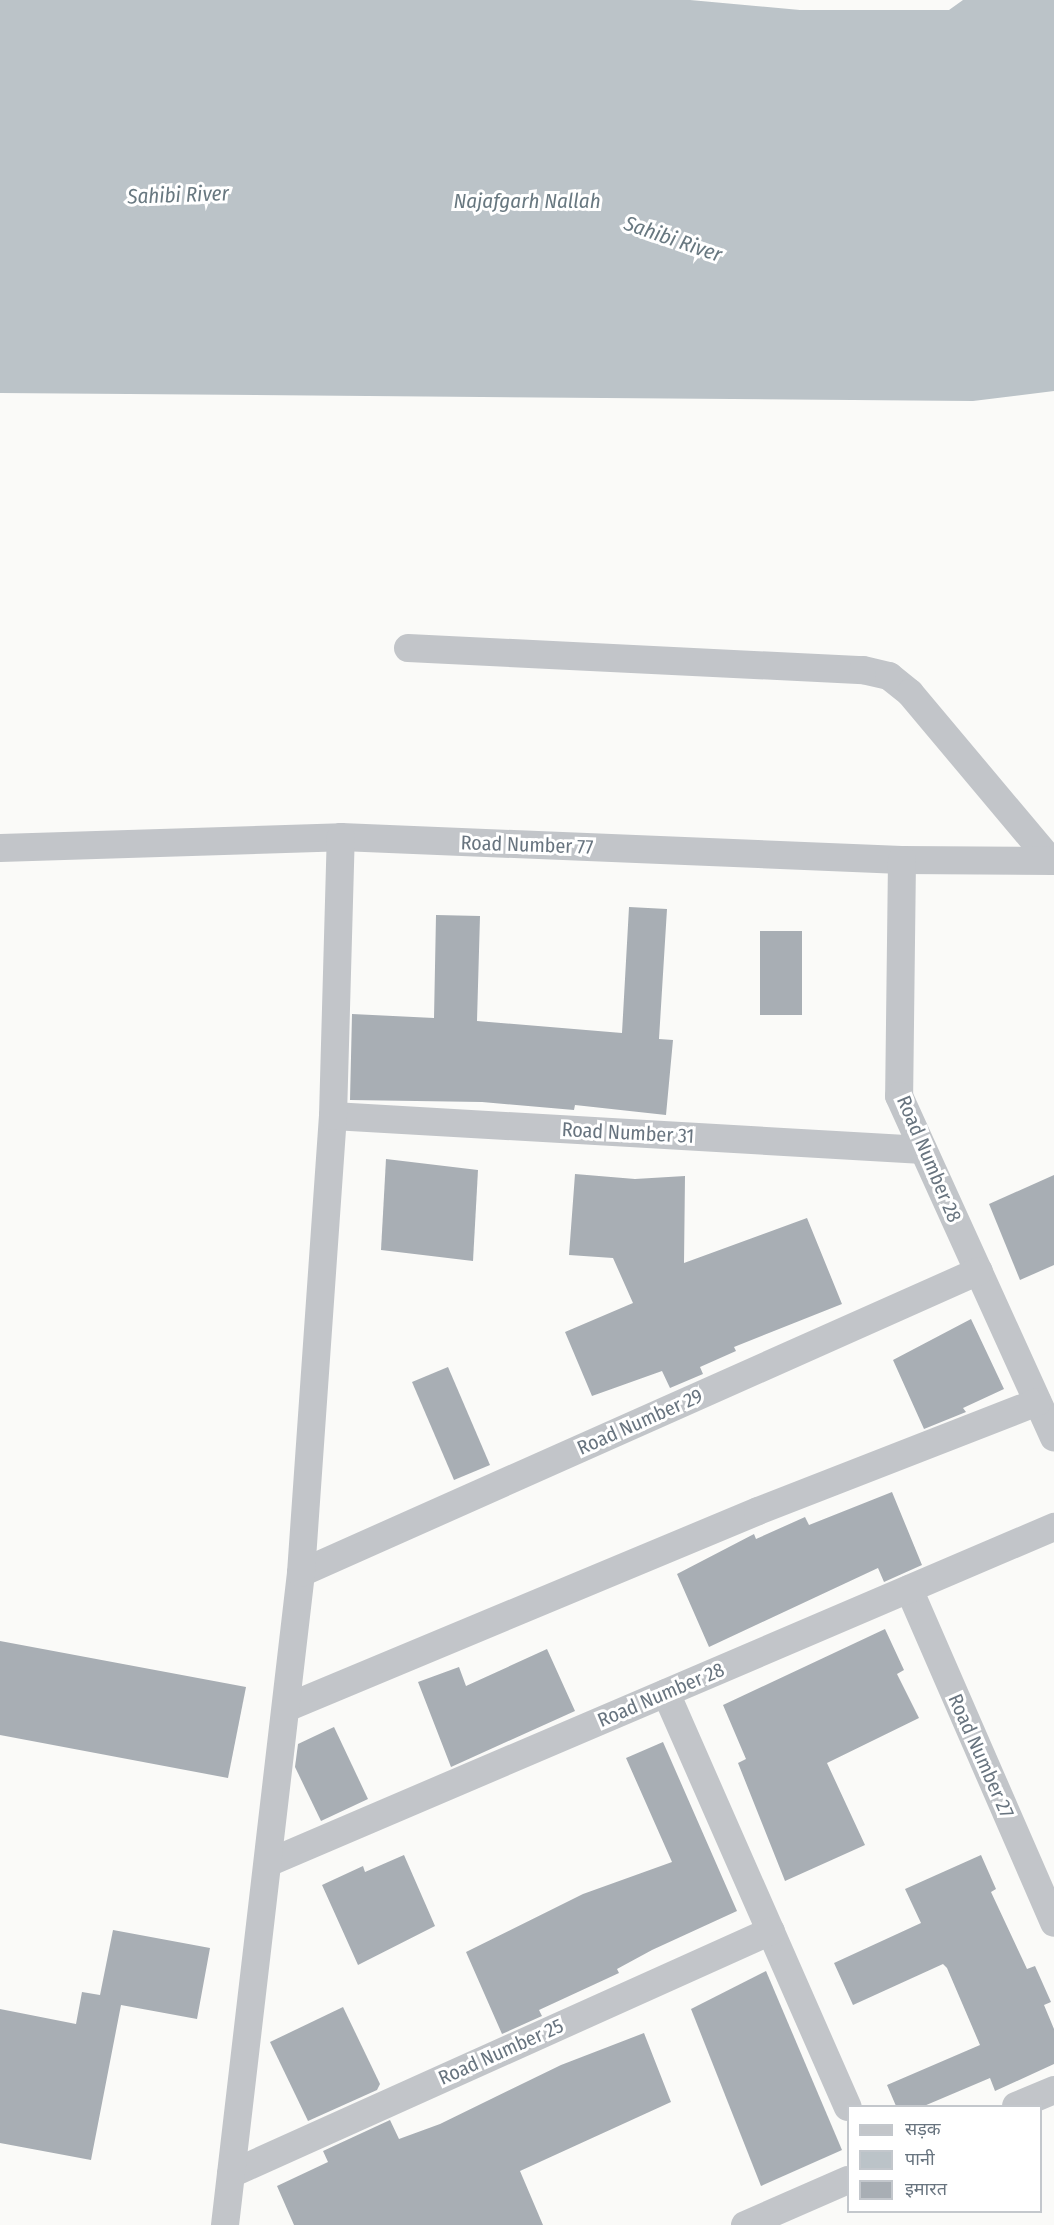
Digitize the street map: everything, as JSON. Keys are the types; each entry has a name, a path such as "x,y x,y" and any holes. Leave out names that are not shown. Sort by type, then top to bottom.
{"street":[{"path":"408,648 863,670 889,676 910,693 1053,861"},
{"path":"225,2225 301,1573 333,1116 341,837"},
{"name":"Road Number 77","path":"0,848 341,837 902,860 1053,861"},
{"name":"Road Number 28","path":"902,860 899,1096 1054,1437"},
{"name":"Road Number 31","path":"333,1116 923,1150"},
{"name":"Road Number 29","path":"301,1573 979,1271"},
{"path":"286,1707 758,1511 1038,1402"},
{"name":"Road Number 28","path":"268,1863 1054,1527"},
{"name":"Road Number 27","path":"909,1589 1054,1923"},
{"path":"666,1693 848,2105"},
{"name":"Road Number 25","path":"231,2174 771,1931"},
{"path":"1018,2105 1054,2090"},
{"path":"745,2225 847,2181"}],"water":[{"name":"Najafgarh Nallah","path":"0,0 690,0 800,10 949,10 963,0 1054,0 1054,391 973,401 0,393"}],"building":[{"path":"629,907 667,909 659,1039 673,1040 666,1115 575,1105 574,1110 482,1102 350,1100 352,1014 434,1018 436,915 480,916 477,1021 622,1033"},
{"path":"760,931 802,931 802,1015 760,1015"},
{"path":"386,1159 478,1170 473,1261 381,1250"},
{"path":"575,1174 635,1179 685,1176 684,1263 807,1218 842,1304 734,1347 736,1351 700,1367 703,1374 670,1388 662,1371 592,1396 565,1332 633,1303 613,1258 569,1255"},
{"path":"1054,1175 1054,1265 1020,1280 989,1204"},
{"path":"971,1319 1004,1389 963,1408 966,1412 924,1429 893,1360"},
{"path":"448,1367 490,1465 454,1480 412,1382"},
{"path":"892,1492 922,1565 884,1582 878,1568 709,1647 677,1574 754,1534 756,1539 805,1517 809,1525"},
{"path":"885,1629 904,1670 897,1674 919,1718 827,1763 865,1845 785,1881 738,1763 746,1759 723,1705"},
{"path":"0,1641 246,1687 228,1778 0,1735"},
{"path":"547,1649 575,1711 451,1767 418,1682 459,1667 466,1686"},
{"path":"334,1727 368,1799 321,1821 295,1767 298,1744"},
{"path":"663,1742 737,1911 652,1950 617,1969 619,1973 539,2010 542,2016 502,2034 466,1952 583,1894 672,1862 626,1758"},
{"path":"404,1855 435,1926 358,1965 322,1885 363,1866 365,1872"},
{"path":"981,1855 996,1889 991,1892 1027,1969 1035,1966 1051,2002 1044,2005 1054,2029 1054,2064 995,2091 990,2078 926,2105 896,2105 887,2085 980,2045 947,1968 943,1964 853,2005 834,1963 921,1923 905,1889"},
{"path":"113,1930 210,1948 197,2019 121,2005 91,2160 0,2143 0,2009 76,2024 82,1992 100,1995"},
{"path":"766,1971 842,2150 761,2186 691,2009"},
{"path":"343,2007 380,2084 377,2090 308,2121 270,2042"},
{"path":"644,2033 671,2102 520,2171 543,2225 294,2225 277,2186 328,2162 323,2151 390,2120 399,2139 440,2124 561,2065"}],"water label":[{"name":"Sahibi River","path":"178,195"},
{"name":"Sahibi River","path":"673,239"}]}
